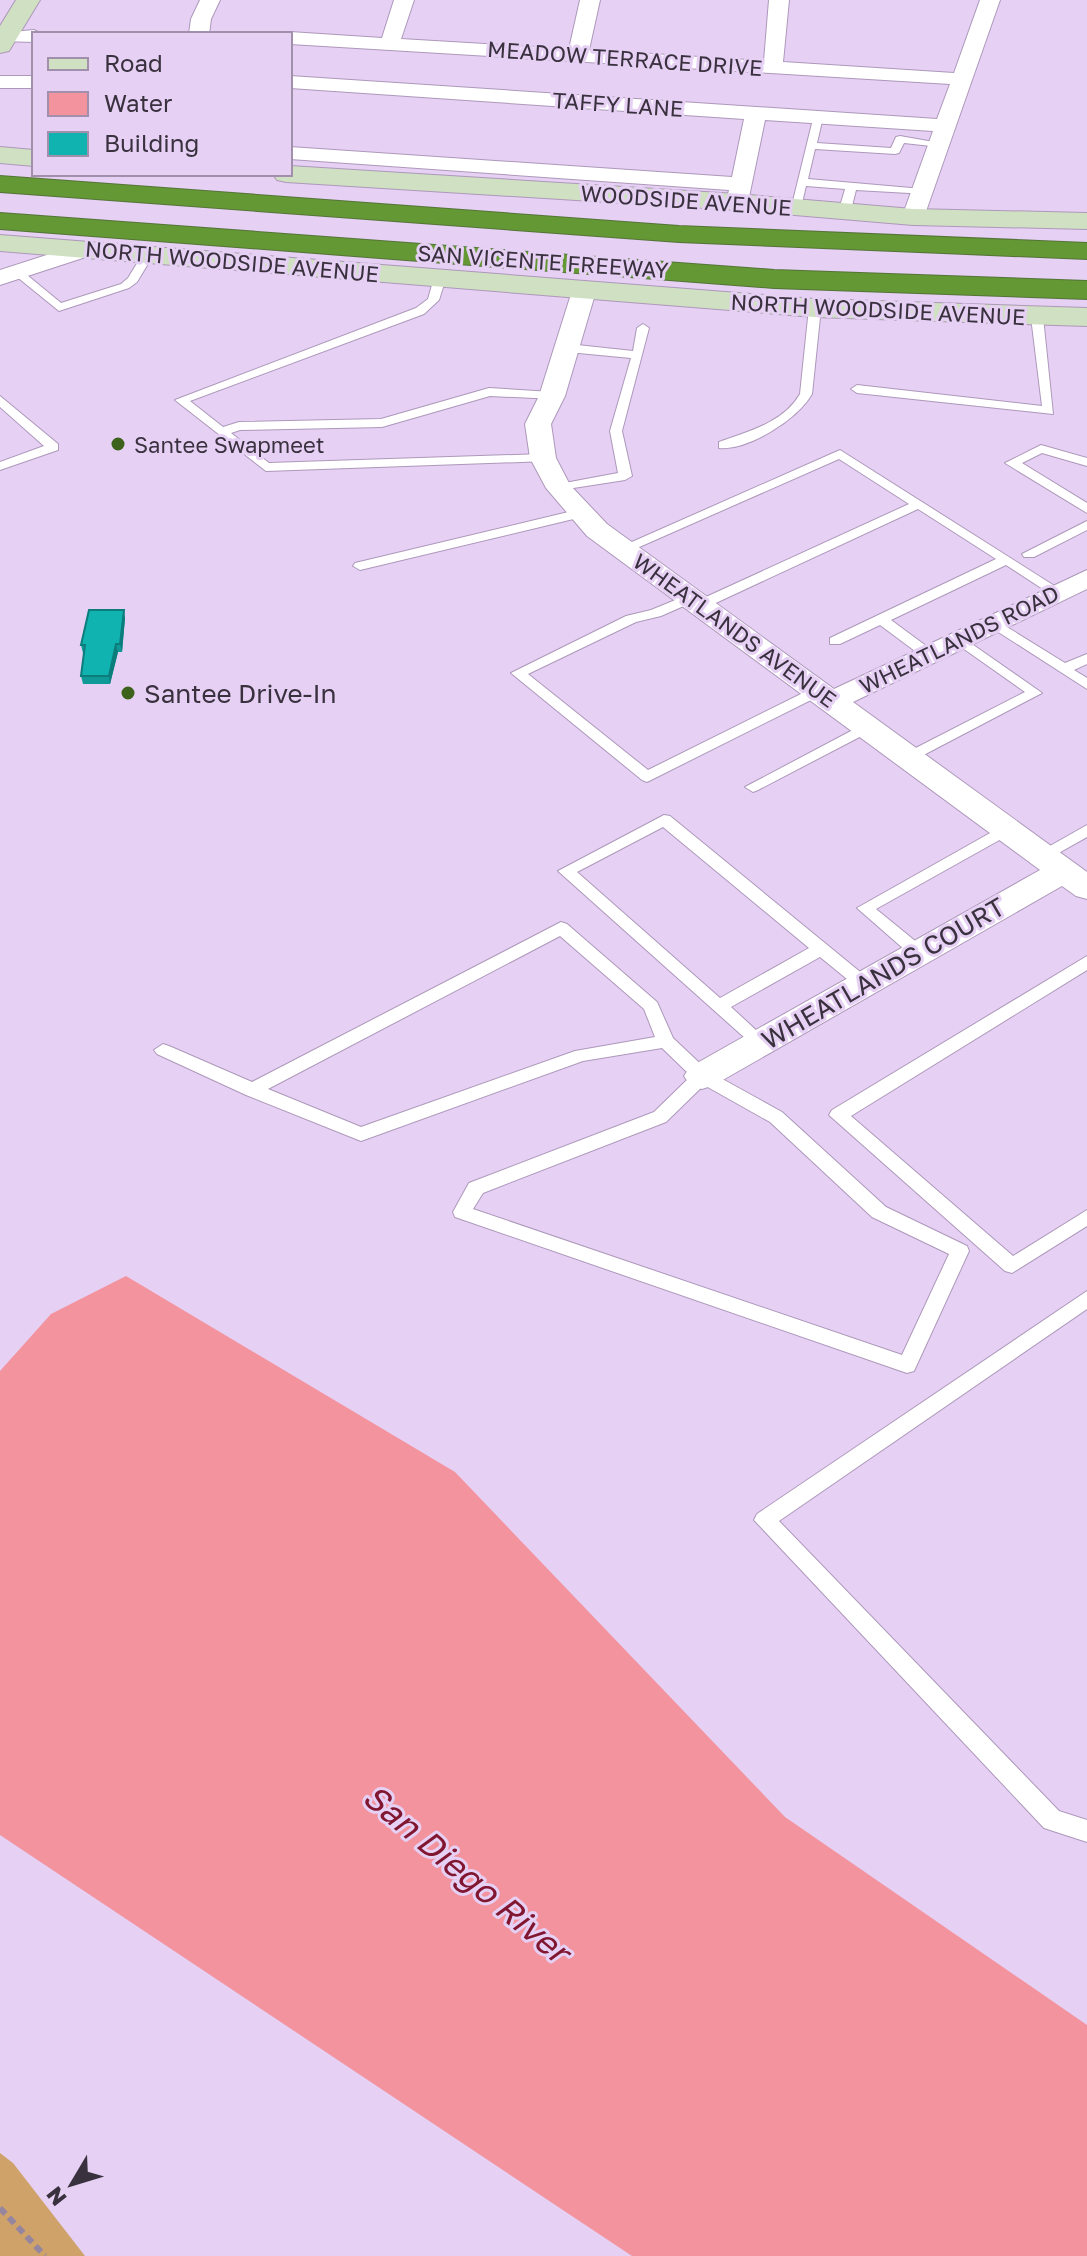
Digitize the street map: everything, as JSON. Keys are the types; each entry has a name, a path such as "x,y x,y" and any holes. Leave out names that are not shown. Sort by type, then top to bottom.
{"highway":[{"name":"SAN VICENTE FREEWAY","path":"0,184 710,236 923,248 1087,251"},
{"name":"SAN VICENTE FREEWAY","path":"0,221 774,279 1087,290"}],"street":[{"path":"4,34 28,0"},
{"path":"199,32 201,19 210,0"},
{"path":"390,42 404,0"},
{"path":"578,54 590,0"},
{"path":"773,67 779,0"},
{"path":"918,205 990,0"},
{"path":"4,34 32,36"},
{"name":"MEADOW TERRACE DRIVE","path":"292,38 961,79"},
{"path":"0,82 32,82"},
{"name":"TAFFY LANE","path":"292,82 818,117 943,135"},
{"path":"292,153 739,193 756,113"},
{"path":"0,155 32,158"},
{"name":"WOODSIDE AVENUE","path":"292,174 798,194 1087,221"},
{"name":"NORTH WOODSIDE AVENUE","path":"0,243 815,308 1087,317"},
{"path":"5,276 87,249"},
{"name":"WHEATLANDS AVENUE","path":"584,291 552,396 538,424 543,458 559,488 581,513 623,549 1064,871"},
{"name":"WHEATLANDS ROAD","path":"825,696 928,654 1087,578"},
{"name":"WHEATLANDS COURT","path":"702,1076 1064,871"}],"lane":[{"path":"798,194 818,117"},
{"path":"811,146 895,151 900,131"},
{"path":"5,276 59,307 125,286 133,280 148,254"},
{"path":"440,278 433,300 420,311 181,400 266,467 543,458"},
{"path":"724,445 791,417 801,405 806,394 815,308"},
{"path":"857,389 1049,411 1037,317"},
{"path":"559,488 625,476 616,431 643,328"},
{"path":"568,348 638,355"},
{"path":"221,432 239,426 382,423 496,391 552,396"},
{"path":"0,400 53,447 0,466"},
{"path":"1087,462 1041,449 1012,463 1087,509"},
{"path":"623,549 840,454 1057,592"},
{"path":"825,696 647,777 518,673 631,619 695,602 919,504"},
{"path":"360,566 581,513"},
{"path":"1029,554 1087,525"},
{"path":"835,641 1006,560"},
{"path":"880,619 928,654"},
{"path":"994,623 1087,685"},
{"path":"909,757 1035,693 959,639"},
{"path":"1064,669 1087,658"},
{"path":"753,787 868,727"},
{"path":"761,1043 566,871 664,820 864,984"},
{"path":"919,953 865,908 1006,829"},
{"path":"1064,871 1087,830"},
{"path":"252,1090 561,928 651,1006 666,1041 702,1076 776,1117 879,1212 960,1251 907,1365 462,1212 476,1188 660,1117 702,1076"},
{"path":"719,1006 820,949"},
{"path":"1087,962 838,1115 1012,1266 1087,1217"},
{"path":"163,1050 361,1134 581,1055 666,1041"},
{"path":"1087,1299 764,1520 1052,1820 1087,1831"}],"path":[{"path":"0,2208 45,2256"}],"shaded area":[{"path":"0,2153 13,2163 85,2256 0,2256"}],"water":[{"name":"San Diego River","path":"126,1276 455,1472 785,1817 1087,2025 1087,2256 632,2256 0,1835 0,1371 51,1314"}],"building":[{"path":"89,610 124,610 120,644 116,644 109,676 81,676 85,645 81,645"}],"place":[{"name":"Santee Swapmeet","path":"118,444"},
{"name":"Santee Drive-In","path":"128,693"}]}
